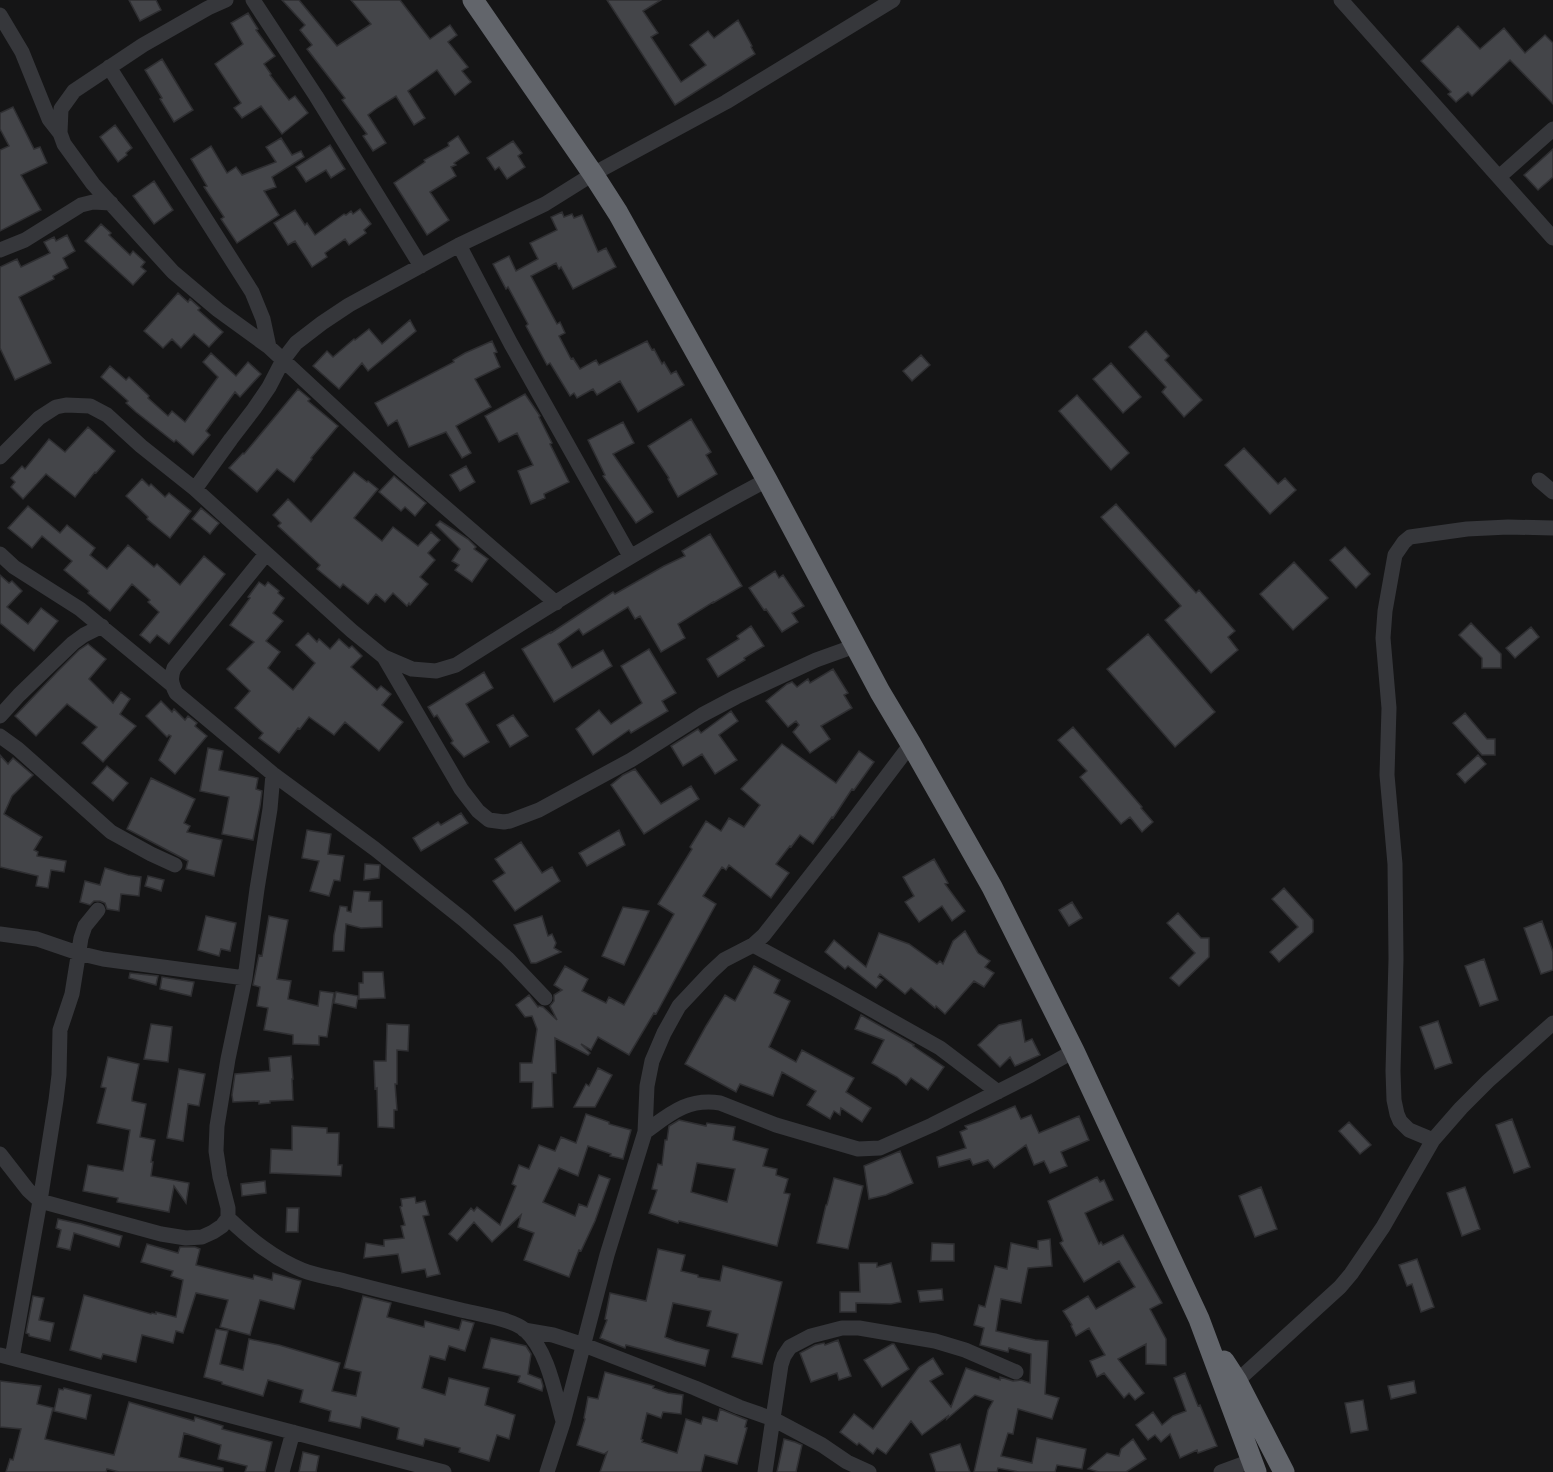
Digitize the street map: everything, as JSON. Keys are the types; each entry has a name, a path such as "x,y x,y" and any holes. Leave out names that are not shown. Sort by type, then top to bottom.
{"highway":[{"path":"473,0 618,213 767,480 880,692 992,887 1074,1051 1199,1319 1253,1466"},
{"path":"1199,1319 1237,1381 1284,1472"}],"street":[{"path":"60,133 61,109 74,91 143,45 226,0"},
{"path":"254,0 420,266"},
{"path":"195,489 254,409 283,360 296,343 331,317 459,245 545,204 593,174 726,102 893,0"},
{"path":"1341,0 1553,238"},
{"path":"0,15 22,52 49,119 60,133 64,144 93,184 173,272 218,310 269,347 422,487 556,603"},
{"path":"109,67 252,292 263,319 269,347"},
{"path":"1500,177 1553,129"},
{"path":"0,250 25,240 81,205 93,201 111,203"},
{"path":"459,245 511,344 630,556"},
{"path":"0,457 39,418 56,407 90,406 107,415 141,446 195,489 352,631 384,657 412,669 436,671 456,665 630,556 767,480"},
{"path":"1539,480 1553,492"},
{"path":"1433,1140 1416,1134 1404,1126 1397,1114 1394,1100 1395,864 1387,775 1389,708 1383,638 1385,611 1395,555 1410,537 1508,527 1553,528"},
{"path":"0,554 14,567 80,609 102,626 171,684 176,693 197,712 273,774 375,849 456,913 507,958 545,998"},
{"path":"171,684 174,668 266,554"},
{"path":"0,716 73,643 102,626"},
{"path":"384,657 461,789 478,811 489,820 504,822 539,810 631,760 702,715 736,697 816,660 855,646"},
{"path":"0,736 18,749 111,832 175,865"},
{"path":"547,1472 563,1422 607,1255 645,1132 647,1086 652,1061 664,1033 679,1006 710,973 724,960 753,945 764,935 911,744"},
{"path":"0,1154 28,1190 40,1201 161,1234 186,1238 202,1237 213,1232 228,1218 216,1150 217,1126 245,978 270,810 273,774"},
{"path":"98,910 86,926 81,938 72,994 60,1030 59,1075 40,1201 6,1357 293,1432 419,1469 444,1472"},
{"path":"0,934 37,939 103,959 245,978"},
{"path":"753,945 940,1048 998,1092"},
{"path":"1237,1381 1326,1301 1351,1274 1383,1227 1433,1140 1488,1081 1553,1023"},
{"path":"645,1132 688,1104 711,1101 776,1125 858,1149 880,1148 912,1135 1074,1051"},
{"path":"228,1218 252,1241 302,1270 514,1323 538,1345 563,1422"},
{"path":"765,1472 784,1356 790,1347 811,1336 842,1328 859,1328 935,1341 965,1350 1016,1372"},
{"path":"524,1330 553,1335 584,1345 772,1419 869,1472"},
{"path":"282,1472 293,1432"},
{"path":"1221,1472 1253,1466"}],"building":[{"path":"129,0 156,0 161,10 140,21"},
{"path":"282,0 299,0 337,46 371,24 351,0 400,0 430,39 450,25 457,35 448,42 468,67 462,71 471,82 455,95 437,70 408,91 425,118 414,125 396,96 377,108 368,115 386,143 373,151 363,136 367,134 342,100 345,98 307,49 312,45 300,30 305,25"},
{"path":"607,0 661,0 643,11 658,33 651,37 681,82 706,65 690,45 708,31 714,38 738,20 755,54 675,105"},
{"path":"248,13 258,29 256,30 275,56 264,64 270,75 289,100 295,96 308,113 282,134 261,106 242,118 234,108 241,103 215,64 243,44 231,23"},
{"path":"1458,26 1480,49 1504,28 1525,53 1545,35 1553,43 1553,104 1510,60 1472,96 1468,92 1456,102 1448,94 1451,92 1421,61"},
{"path":"162,59 193,110 174,122 145,70"},
{"path":"13,107 34,149 40,147 47,163 21,175 41,210 0,231 0,150 9,146 0,129 0,113"},
{"path":"115,125 132,148 118,162 100,137"},
{"path":"458,136 469,153 451,167 456,176 430,192 449,220 427,235 394,183 425,162 424,160 449,146 448,143"},
{"path":"281,138 292,155 301,151 304,157 272,177 276,187 264,191 279,215 237,243 221,219 224,217 204,187 207,186 191,159 211,146 227,173 236,167 242,175 276,162 266,147"},
{"path":"513,141 522,153 518,156 525,167 507,179 499,167 495,170 487,158"},
{"path":"330,145 345,169 331,178 326,170 306,182 296,167"},
{"path":"1553,149 1553,177 1538,190 1524,175"},
{"path":"154,181 173,210 154,224 133,196"},
{"path":"360,209 371,224 364,230 366,233 349,245 345,239 325,253 327,257 312,267 295,241 288,245 274,223 295,210 315,235 344,214 351,211 353,214"},
{"path":"562,212 564,217 572,214 574,218 582,215 598,252 606,248 616,267 573,289 561,267 559,269 556,263 531,276 557,324 560,322 565,333 559,336 571,359 573,358 580,369 596,360 599,365 647,341 662,364 664,362 671,374 676,371 684,385 638,412 620,381 597,395 593,389 577,398 574,393 570,396 550,363 547,365 526,326 528,324 493,264 509,256 516,271 538,259 530,243 557,230 551,217"},
{"path":"101,224 130,255 133,251 145,262 141,267 146,271 133,285 85,241"},
{"path":"67,235 75,251 63,258 68,268 53,276 54,279 19,297 51,363 15,380 0,348 0,267 17,259 21,267 50,253 44,242 54,237 56,241"},
{"path":"178,293 188,302 190,299 200,308 198,310 223,332 209,347 194,334 181,348 172,339 163,348 144,331"},
{"path":"410,320 416,331 368,371 362,363 339,389 313,366 327,351 333,357 369,329 382,344"},
{"path":"1146,331 1169,356 1165,360 1202,400 1184,417 1162,392 1166,387 1129,347"},
{"path":"492,341 500,367 475,379 491,407 456,426 471,453 462,458 446,432 409,447 397,420 388,426 375,403 454,362 453,360 465,353"},
{"path":"211,353 236,376 248,362 261,374 240,397 235,392 206,431 210,435 193,455 136,412 126,403 128,401 101,377 110,366 126,380 129,377 168,416 172,411 185,422 218,377 203,362"},
{"path":"921,355 930,365 912,381 903,371"},
{"path":"1111,363 1141,397 1123,413 1093,379"},
{"path":"298,389 310,399 308,401 338,426 294,482 277,469 257,492 229,468 244,454"},
{"path":"525,394 540,416 552,443 550,444 569,482 544,494 545,498 531,504 518,471 533,465 517,433 499,442 485,416"},
{"path":"1077,395 1129,453 1111,470 1059,411"},
{"path":"691,419 711,452 706,455 717,474 678,497 669,478 648,446"},
{"path":"623,422 634,443 613,454 653,512 636,523 603,476 605,475 588,440"},
{"path":"88,427 115,451 75,497 46,474 23,499 11,487 15,482 11,478 22,466 25,469 49,439 65,452"},
{"path":"1244,448 1278,484 1285,478 1296,490 1270,514 1225,465"},
{"path":"466,466 475,482 460,491 450,475"},
{"path":"354,472 378,489 354,518 382,541 393,527 418,546 431,532 440,540 428,553 435,560 420,577 428,584 410,605 409,603 407,606 393,593 385,602 376,594 368,604 343,584 340,588 317,569 320,565 278,526 281,523 273,515 288,499 311,522"},
{"path":"394,476 426,503 415,516 405,507 401,511 379,492"},
{"path":"142,479 165,497 169,493 191,511 170,538 147,519 148,517 126,496"},
{"path":"1116,504 1196,593 1199,590 1235,631 1228,637 1238,650 1211,673 1165,620 1181,606 1101,517"},
{"path":"28,506 60,533 67,525 95,548 90,555 107,569 128,545 154,567 157,564 180,585 204,556 225,574 169,644 157,635 150,643 140,635 159,612 148,602 150,600 132,584 110,611 64,570 72,561 42,536 32,548 8,528"},
{"path":"201,508 219,523 210,534 192,519"},
{"path":"440,521 468,539 476,547 474,549 488,559 472,582 455,570 459,565 452,561 460,549 436,525"},
{"path":"710,534 742,586 678,624 685,638 661,652 640,616 635,619 628,607 583,635 579,629 558,644 572,668 603,650 612,666 554,702 522,649 551,633 613,592 615,594 685,556 682,551"},
{"path":"1345,547 1370,574 1356,588 1330,560"},
{"path":"1294,562 1328,598 1293,630 1260,594"},
{"path":"775,571 779,578 783,575 804,606 792,613 798,622 782,632 749,588"},
{"path":"0,575 9,583 12,581 22,591 7,607 28,624 41,608 58,621 34,651 0,623"},
{"path":"259,582 265,586 268,582 284,598 273,613 283,621 266,641 280,652 268,668 293,690 315,663 296,645 308,633 317,642 319,639 330,649 339,639 349,648 352,646 362,656 351,667 377,690 381,686 391,694 382,705 403,722 379,751 345,722 334,735 309,717 279,753 259,738 263,733 235,708 250,691 227,669 254,642 230,625"},
{"path":"1471,623 1501,654 1501,668 1482,668 1482,658 1459,635"},
{"path":"751,626 764,646 718,677 707,659 739,639 737,636"},
{"path":"1531,627 1539,637 1515,658 1506,648"},
{"path":"1148,634 1215,712 1175,747 1107,669"},
{"path":"88,644 106,659 89,679 113,703 121,692 130,699 120,714 136,726 103,762 82,743 97,727 67,704 36,736 15,716 79,650"},
{"path":"649,649 676,693 662,701 668,711 631,733 629,730 593,755 576,729 599,710 611,724 642,703 621,666"},
{"path":"833,669 848,693 844,695 852,708 821,726 830,739 810,753 793,732 799,725 796,721 788,727 766,701 787,684 792,682 797,687 808,679 810,683"},
{"path":"484,672 493,688 466,704 489,742 464,757 451,743 453,741 437,715 434,717 428,707"},
{"path":"161,701 185,720 188,716 197,723 195,726 207,736 175,774 159,760 171,736 167,737 146,716"},
{"path":"731,711 738,721 719,735 737,760 715,774 702,754 683,766 671,746 698,729 701,733"},
{"path":"1465,713 1487,739 1495,739 1495,755 1482,755 1453,723"},
{"path":"513,715 528,736 510,747 497,725"},
{"path":"1073,727 1153,822 1142,832 1130,817 1121,824 1080,777 1087,771 1058,740"},
{"path":"782,744 836,783 859,751 874,762 813,844 800,835 776,864 789,873 771,898 729,865 726,870 722,867 703,896 716,904 656,1014 654,1013 629,1055 598,1037 591,1050 581,1044 590,1053 588,1055 555,1038 556,1073 552,1073 553,1107 532,1108 533,1082 520,1082 520,1063 532,1063 537,1029 532,1016 525,1017 516,1005 529,995 538,1007 543,1007 557,1020 550,1006 554,1001 554,995 562,990 554,985 565,966 588,979 582,991 606,1003 609,997 624,1005 674,914 658,904 692,849 690,847 706,821 721,831 729,818 744,827 760,805 741,789"},
{"path":"208,748 223,751 219,770 258,778 256,789 262,791 253,840 222,834 229,797 200,791"},
{"path":"0,755 8,764 13,758 33,775 12,796 4,814 42,837 34,850 38,852 37,856 66,861 64,872 51,870 48,888 36,886 38,876 0,867"},
{"path":"1478,755 1486,764 1465,783 1457,774"},
{"path":"107,766 128,783 113,801 92,783"},
{"path":"635,769 661,804 691,786 699,799 644,834 611,785"},
{"path":"151,778 195,799 184,823 190,826 187,832 222,840 214,876 186,869 188,861 127,829"},
{"path":"461,813 468,823 421,851 413,838 438,822 441,825"},
{"path":"307,830 331,834 328,854 344,856 340,881 334,880 329,896 310,891 319,861 302,858"},
{"path":"619,830 625,845 587,866 579,853"},
{"path":"521,842 542,873 552,867 560,881 515,911 493,881 505,873 495,859"},
{"path":"934,859 948,883 945,884 965,911 952,921 942,906 919,922 905,902 914,896 903,877"},
{"path":"365,864 380,865 379,878 364,880"},
{"path":"105,868 141,877 139,896 121,894 119,911 107,909 105,903 100,901 94,901 90,905 80,902 85,881 100,885"},
{"path":"148,876 164,880 161,891 145,886"},
{"path":"1284,888 1313,920 1313,932 1279,962 1270,952 1298,927 1272,899"},
{"path":"354,891 370,892 369,901 382,901 382,927 361,928 346,924 344,951 333,951 340,906 347,907 347,911 351,912"},
{"path":"1072,902 1082,918 1069,926 1059,910"},
{"path":"623,907 649,911 624,965 602,956"},
{"path":"1178,913 1201,938 1209,938 1209,957 1179,986 1170,978 1195,953 1167,923"},
{"path":"206,916 236,923 230,951 221,949 219,956 198,950"},
{"path":"269,916 288,920 277,979 291,981 288,999 318,1006 320,991 334,993 327,1037 319,1036 319,1045 293,1044 293,1035 264,1030 268,1008 257,1006 260,987 253,985 259,955 262,956"},
{"path":"542,916 548,936 552,934 556,943 554,948 561,952 531,963 514,925"},
{"path":"1542,921 1553,952 1553,970 1541,974 1524,928"},
{"path":"965,931 978,953 990,961 985,967 994,973 984,987 974,981 945,1014 911,988 905,994 880,974 878,977 883,980 876,988 848,966 845,969 825,952 834,940 866,967 879,933 909,944 937,964 940,961 943,964 953,941"},
{"path":"1484,959 1498,1000 1480,1006 1465,966"},
{"path":"754,966 780,980 774,993 790,1001 769,1047 796,1062 802,1050 854,1078 846,1092 871,1108 862,1122 841,1108 840,1115 834,1111 830,1119 807,1105 816,1091 782,1072 773,1096 740,1084 736,1092 685,1064 725,995 735,1001"},
{"path":"363,972 383,972 385,998 359,999 359,983 363,983"},
{"path":"130,973 158,976 156,985 129,978"},
{"path":"162,977 194,982 191,996 160,989"},
{"path":"336,992 358,996 356,1008 334,1003"},
{"path":"861,1015 914,1045 944,1067 928,1090 911,1078 906,1085 897,1077 872,1063 884,1040 855,1029"},
{"path":"1021,1020 1025,1042 1032,1039 1040,1055 1015,1066 1010,1057 1000,1067 978,1045 999,1025"},
{"path":"1438,1021 1452,1063 1435,1069 1420,1027"},
{"path":"151,1024 172,1027 168,1062 144,1059"},
{"path":"387,1024 409,1025 408,1051 397,1050 397,1084 395,1084 397,1110 394,1110 394,1128 378,1127 377,1088 375,1089 374,1061 386,1061"},
{"path":"291,1056 293,1100 259,1104 259,1101 233,1102 235,1074 270,1071 269,1058"},
{"path":"108,1057 139,1064 132,1101 146,1104 140,1137 155,1140 151,1176 189,1183 186,1203 174,1186 169,1212 117,1202 118,1198 83,1191 88,1165 123,1171 130,1130 97,1123 106,1088 101,1087"},
{"path":"598,1068 612,1075 595,1107 574,1107 586,1084 589,1086"},
{"path":"179,1069 205,1074 199,1106 188,1104 183,1141 167,1138"},
{"path":"1015,1106 1021,1119 1031,1115 1039,1133 1079,1116 1089,1140 1061,1152 1067,1166 1050,1173 1044,1161 1034,1165 1026,1145 994,1168 988,1160 973,1165 970,1159 939,1167 937,1157 966,1148 960,1132 967,1129 965,1126"},
{"path":"586,1114 631,1130 623,1159 588,1146 578,1176 559,1168 543,1202 575,1216 579,1204 587,1207 599,1175 610,1179 595,1221 581,1251 579,1250 569,1277 524,1260 534,1233 518,1227 521,1215 492,1242 474,1222 457,1241 449,1234 471,1208 474,1211 477,1207 500,1225 516,1186 512,1184 519,1165 529,1169 539,1145 555,1151 561,1137 576,1143"},
{"path":"1512,1119 1530,1167 1514,1173 1496,1125"},
{"path":"679,1120 706,1126 707,1123 735,1127 733,1140 768,1149 763,1166 777,1169 776,1175 788,1179 784,1193 790,1194 777,1246 679,1221 678,1223 649,1213 657,1190 652,1189 658,1164 662,1165 669,1126","holes":["697,1163 735,1169 727,1202 691,1192"]},
{"path":"1349,1122 1371,1145 1360,1154 1339,1131"},
{"path":"292,1126 327,1128 327,1133 339,1133 338,1165 342,1165 341,1176 270,1173 271,1149 292,1150"},
{"path":"900,1151 913,1183 886,1195 869,1199 864,1166"},
{"path":"1097,1177 1100,1182 1104,1180 1113,1200 1085,1213 1099,1244 1101,1242 1103,1245 1123,1235 1162,1303 1150,1309 1166,1339 1166,1365 1146,1364 1146,1344 1118,1359 1144,1393 1135,1400 1129,1393 1124,1398 1104,1373 1097,1377 1090,1361 1105,1355 1089,1328 1076,1336 1063,1311 1088,1296 1096,1309 1135,1287 1119,1261 1084,1282 1060,1243 1063,1241 1048,1201"},
{"path":"834,1178 863,1186 848,1249 817,1243"},
{"path":"265,1181 266,1193 242,1196 241,1184"},
{"path":"1261,1187 1277,1229 1255,1237 1239,1196"},
{"path":"1465,1187 1480,1229 1462,1236 1447,1193"},
{"path":"415,1197 416,1203 425,1201 429,1215 423,1216 440,1274 427,1277 425,1269 402,1273 398,1254 364,1258 366,1243 384,1246 384,1240 404,1238 401,1226 405,1225 400,1207 402,1206 401,1199"},
{"path":"287,1208 299,1208 298,1232 286,1232"},
{"path":"58,1219 122,1236 119,1247 74,1233 70,1250 57,1247 61,1230 56,1228"},
{"path":"1050,1239 1052,1266 1028,1268 1021,1303 1001,1299 996,1331 1048,1341 1045,1394 1059,1398 1052,1419 1018,1409 1013,1434 1008,1433 1001,1456 1032,1463 1037,1438 1086,1449 1082,1469 1057,1465 1055,1472 1019,1472 998,1468 997,1472 974,1472 988,1410 993,1401 975,1395 947,1419 948,1416 922,1435 911,1421 886,1454 877,1448 873,1454 840,1432 854,1414 873,1429 919,1367 933,1358 943,1374 930,1381 951,1407 966,1368 1000,1380 1000,1377 1030,1383 1031,1354 1009,1348 1008,1352 980,1345 984,1328 974,1325 979,1305 985,1307 995,1266 1007,1269 1011,1243 1038,1249 1038,1241"},
{"path":"932,1243 954,1244 954,1261 931,1261"},
{"path":"147,1244 178,1253 180,1247 195,1247 200,1249 196,1265 253,1279 254,1275 272,1280 273,1273 301,1281 294,1309 260,1300 250,1335 220,1327 228,1300 196,1293 183,1333 176,1331 173,1343 142,1335 136,1362 103,1354 101,1359 70,1350 84,1295 151,1314 156,1314 156,1312 176,1317 183,1280 171,1276 173,1271 141,1262"},
{"path":"658,1249 685,1255 681,1271 698,1275 698,1277 720,1281 723,1266 782,1282 762,1364 732,1357 738,1334 707,1326 711,1311 673,1303 665,1337 709,1350 705,1366 626,1345 625,1348 600,1338 607,1320 605,1319 610,1293 646,1301"},
{"path":"1417,1259 1434,1307 1421,1312 1412,1284 1407,1286 1399,1265"},
{"path":"859,1263 877,1263 877,1267 891,1263 901,1302 856,1303 856,1312 840,1312 840,1292 860,1292"},
{"path":"942,1289 943,1300 920,1302 918,1291"},
{"path":"33,1296 44,1298 39,1320 54,1323 50,1341 29,1336 26,1333"},
{"path":"363,1296 391,1303 387,1317 424,1327 425,1321 459,1330 462,1320 474,1323 465,1351 449,1346 445,1360 430,1356 422,1388 445,1395 449,1378 489,1388 485,1405 515,1415 509,1439 497,1435 489,1461 459,1452 460,1448 425,1439 423,1446 397,1439 399,1428 362,1417 360,1428 329,1421 331,1411 300,1402 303,1390 268,1380 263,1396 204,1377 216,1329 228,1331 220,1364 243,1370 249,1339 279,1345 340,1363 332,1391 356,1396 361,1372 344,1368"},
{"path":"491,1338 526,1346 531,1354 528,1374 541,1379 542,1391 518,1382 520,1376 483,1368"},
{"path":"838,1340 851,1376 839,1380 837,1373 811,1382 800,1353 815,1345 824,1343 825,1345"},
{"path":"892,1344 909,1369 882,1387 864,1360"},
{"path":"605,1372 654,1386 653,1388 668,1393 683,1395 681,1414 663,1412 661,1418 647,1413 642,1442 677,1453 686,1419 701,1424 703,1417 717,1421 720,1409 747,1420 737,1464 705,1455 701,1472 600,1472 607,1452 604,1454 577,1445 585,1419 588,1397 598,1399"},
{"path":"1185,1373 1217,1446 1198,1453 1197,1450 1180,1458 1170,1434 1161,1442 1155,1435 1148,1440 1136,1425 1153,1412 1162,1425 1173,1416 1186,1411 1174,1378"},
{"path":"0,1381 41,1386 37,1404 53,1408 45,1439 114,1455 129,1402 194,1421 195,1417 223,1426 222,1429 272,1442 265,1472 245,1472 247,1466 218,1459 221,1445 184,1433 179,1457 223,1468 223,1472 119,1472 107,1469 106,1472 6,1472 10,1459 13,1460 21,1429 0,1427"},
{"path":"1414,1381 1416,1393 1391,1399 1388,1386"},
{"path":"64,1388 91,1395 86,1419 54,1411 59,1389"},
{"path":"1363,1400 1368,1430 1351,1433 1345,1403"},
{"path":"784,1439 802,1445 796,1472 777,1472"},
{"path":"1133,1439 1146,1459 1126,1472 1099,1472 1088,1469 1107,1453 1119,1456 1121,1449"},
{"path":"960,1444 970,1472 936,1472 930,1454"},
{"path":"303,1452 319,1456 316,1472 299,1472"}]}
